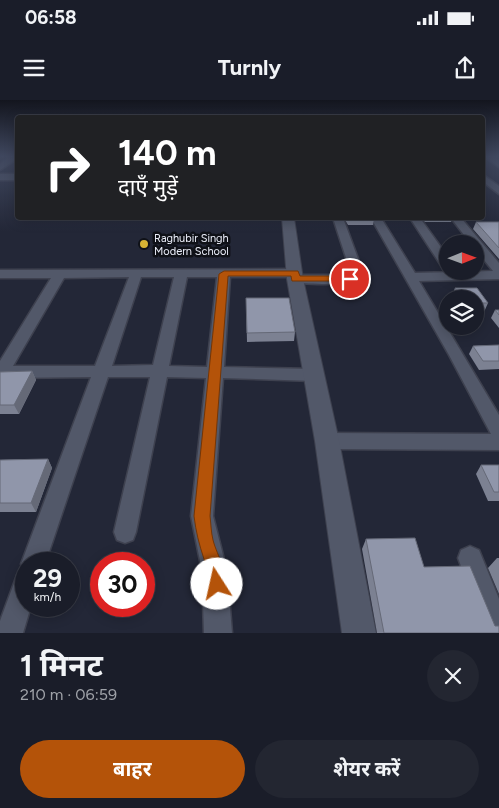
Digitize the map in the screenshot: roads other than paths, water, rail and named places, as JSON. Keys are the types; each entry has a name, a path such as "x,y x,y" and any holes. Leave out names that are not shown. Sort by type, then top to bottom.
{"street":[{"path":"486,181 496,194"},
{"path":"288,220 295,276 359,633"},
{"path":"0,285 4,274 224,274 350,279 358,275 339,220"},
{"path":"377,220 457,355 499,432"},
{"path":"416,220 439,254"},
{"path":"458,220 499,271"},
{"path":"410,277 439,273"},
{"path":"37,552 136,274"},
{"path":"125,532 181,274"},
{"path":"218,633 217,584 213,560 205,541 202,516 224,274"},
{"path":"484,274 499,275"},
{"path":"0,373 59,275"},
{"path":"0,373 160,371 314,375"},
{"path":"326,441 499,442"},
{"path":"470,558 499,631"},
{"path":"9,633 15,616"}],"place":[{"name":"Raghubir Singh Modern School","path":"144,244"}]}
